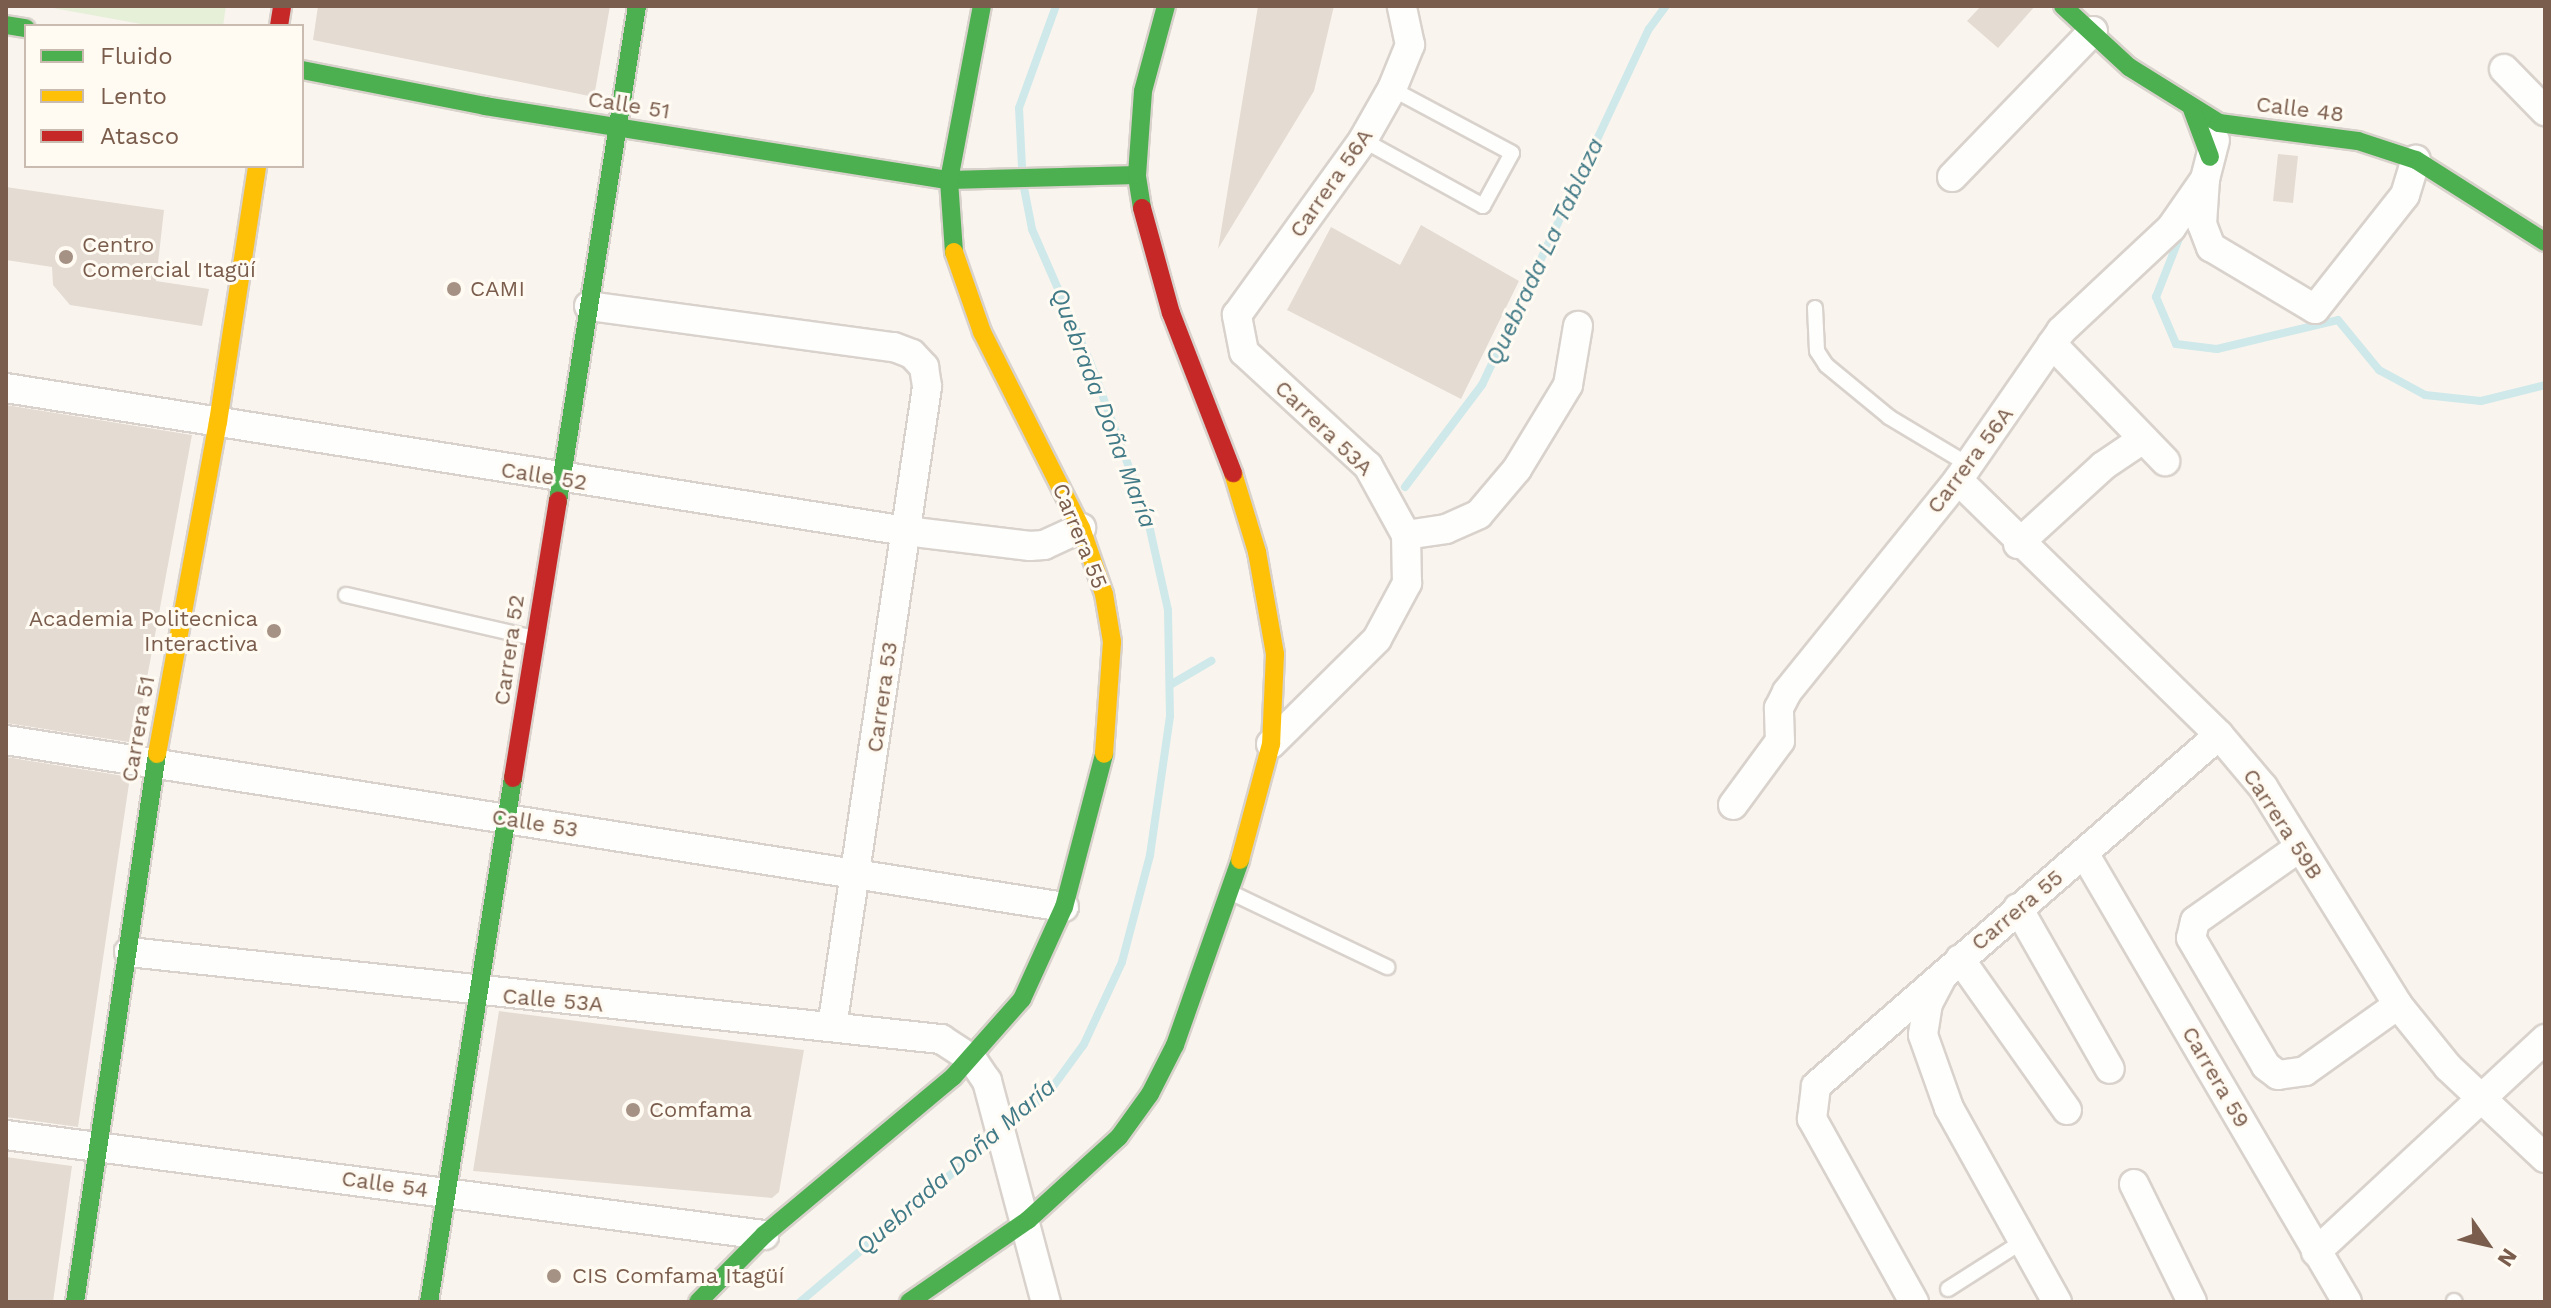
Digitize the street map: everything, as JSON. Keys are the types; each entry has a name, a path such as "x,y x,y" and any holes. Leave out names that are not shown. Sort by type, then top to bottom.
{"street":[{"name":"Carrera 52","path":"429,1302 637,6"},
{"name":"Carrera 55","path":"698,1302 764,1235 972,1059 1022,999 1064,907 1106,747 1112,692 1112,642 1104,594 1081,528 964,291 954,256 957,180 982,6"},
{"path":"909,1302 1028,1220 1119,1137 1150,1094 1175,1045 1231,892 1271,744 1275,654 1257,552 1232,468 1171,313 1144,220 1137,175 1143,91 1166,6"},
{"name":"Carrera 56A","path":"1244,352 1237,315 1363,140 1392,89 1410,45 1402,6"},
{"name":"Calle 48","path":"2063,6 2129,67 2219,123 2358,141 2416,160 2545,242"},
{"path":"1952,177 2093,31"},
{"path":"2504,69 2545,111"},
{"name":"Calle 51","path":"304,70 617,126 957,180 1102,179 1137,175"},
{"path":"2192,109 2208,168 2202,224 2211,247 2315,309 2405,195 2416,160"},
{"name":"Carrera 56A","path":"1733,805 1780,741 1779,708 1787,692 1963,473 2052,344 2171,228 2208,168 2219,123"},
{"name":"Carrera 51","path":"75,1302 155,764 218,422 257,168"},
{"name":"Carrera 53","path":"589,306 894,347 912,354 924,367 927,387 832,1027"},
{"path":"1406,535 1446,529 1479,514 1517,469 1568,385 1578,326"},
{"path":"2052,344 2165,461"},
{"name":"Carrera 53A","path":"1244,352 1368,466 1406,535 1407,583 1377,639 1271,744"},
{"name":"Calle 52","path":"6,388 561,479 906,531 1030,546 1044,545 1081,528"},
{"path":"2018,544 2103,466 2143,439"},
{"name":"Carrera 59B","path":"1963,473 2018,544 2219,735 2263,787 2398,1005 2448,1067 2545,1158"},
{"name":"Carrera 55","path":"1914,1302 1812,1119 1816,1086 2219,735"},
{"name":"Calle 53","path":"6,740 1064,907"},
{"path":"2300,847 2195,921 2191,938 2266,1066 2278,1075 2305,1071 2398,1005"},
{"name":"Carrera 59","path":"2084,853 2347,1302"},
{"path":"2018,908 2110,1069"},
{"name":"Calle 53A","path":"129,952 480,993 924,1035 972,1059"},
{"path":"2057,1302 1949,1108 1923,1035 1928,1003 1953,964 2067,1110"},
{"path":"2316,1252 2480,1096 2545,1039"},
{"path":"972,1059 991,1090 1028,1220 1046,1302"},
{"name":"Calle 54","path":"6,1135 99,1144 764,1235"},
{"path":"2134,1184 2192,1302"}],"lane":[{"path":"1363,140 1483,206 1512,153 1392,89"},
{"path":"1815,308 1817,351 1826,365 1963,473"},
{"path":"346,595 534,638"},
{"path":"1231,892 1387,967"},
{"path":"1948,1289 2023,1241"}],"green space":[{"path":"42,6 226,6 223,24 141,24"}],"building":[{"path":"318,6 610,6 594,97 313,40"},
{"path":"1258,6 1334,6 1314,91 1218,249"},
{"path":"1981,6 2035,6 1998,48 1967,21"},
{"path":"2278,154 2298,156 2293,203 2273,201"},
{"name":"Centro Comercial Itagüí","path":"6,187 164,210 156,281 209,289 202,326 70,305 53,285 52,267 6,260"},
{"path":"1421,225 1519,281 1461,399 1287,310 1331,227 1400,265"},
{"path":"6,405 192,435 135,743 6,723"},
{"path":"6,757 130,777 78,1127 6,1117"},
{"name":"Comfama","path":"499,1011 804,1050 779,1192 772,1198 473,1171"},
{"path":"6,1157 72,1166 53,1302 6,1302"}],"waterway":[{"name":"Quebrada Doña María","path":"1022,167 1019,108 1056,6"},
{"name":"Quebrada La Tablaza","path":"1405,487 1482,385 1649,29 1666,6"},
{"name":"Quebrada Doña María","path":"1006,1128 1049,1092 1084,1044 1122,962 1150,855 1170,716 1168,610 1147,516 1090,362 1032,229 1024,188"},
{"name":"Quebrada La Tablaza","path":"2182,231 2156,297 2176,344 2217,349 2338,320 2379,370 2425,395 2481,401 2545,385"},
{"name":"Quebrada La Tablaza","path":"1170,685 1211,661"},
{"name":"Quebrada Doña María","path":"800,1302 995,1137"}],"traffic: fast":[{"path":"558,501 637,6"},
{"path":"954,252 949,180 982,6"},
{"path":"1142,208 1137,175 1143,91 1166,6"},
{"path":"2063,6 2129,67 2219,123 2358,141 2416,160 2545,242"},
{"path":"6,25 24,28"},
{"path":"304,70 485,106 949,180 1137,175"},
{"path":"2192,109 2210,157"},
{"path":"75,1302 157,754"},
{"path":"698,1302 764,1235 953,1077 1022,999 1064,907 1104,754"},
{"path":"429,1302 513,778"},
{"path":"909,1302 1028,1220 1119,1137 1150,1094 1175,1045 1240,860"}],"traffic: slow":[{"path":"157,754 218,422 257,168"},
{"path":"954,252 982,332 1081,528 1104,594 1112,642 1104,754"},
{"path":"1233,473 1257,552 1275,654 1271,744 1240,860"}],"traffic: jam":[{"path":"279,24 282,6"},
{"path":"1142,208 1171,313 1233,473"},
{"path":"513,778 558,501"}],"place":[{"name":"Centro Comercial Itagüí","path":"66,257"},
{"name":"CAMI","path":"454,289"},
{"name":"Academia Politecnica Interactiva","path":"274,631"},
{"name":"Comfama","path":"633,1110"},
{"name":"CIS Comfama Itagüí","path":"554,1276"}]}
